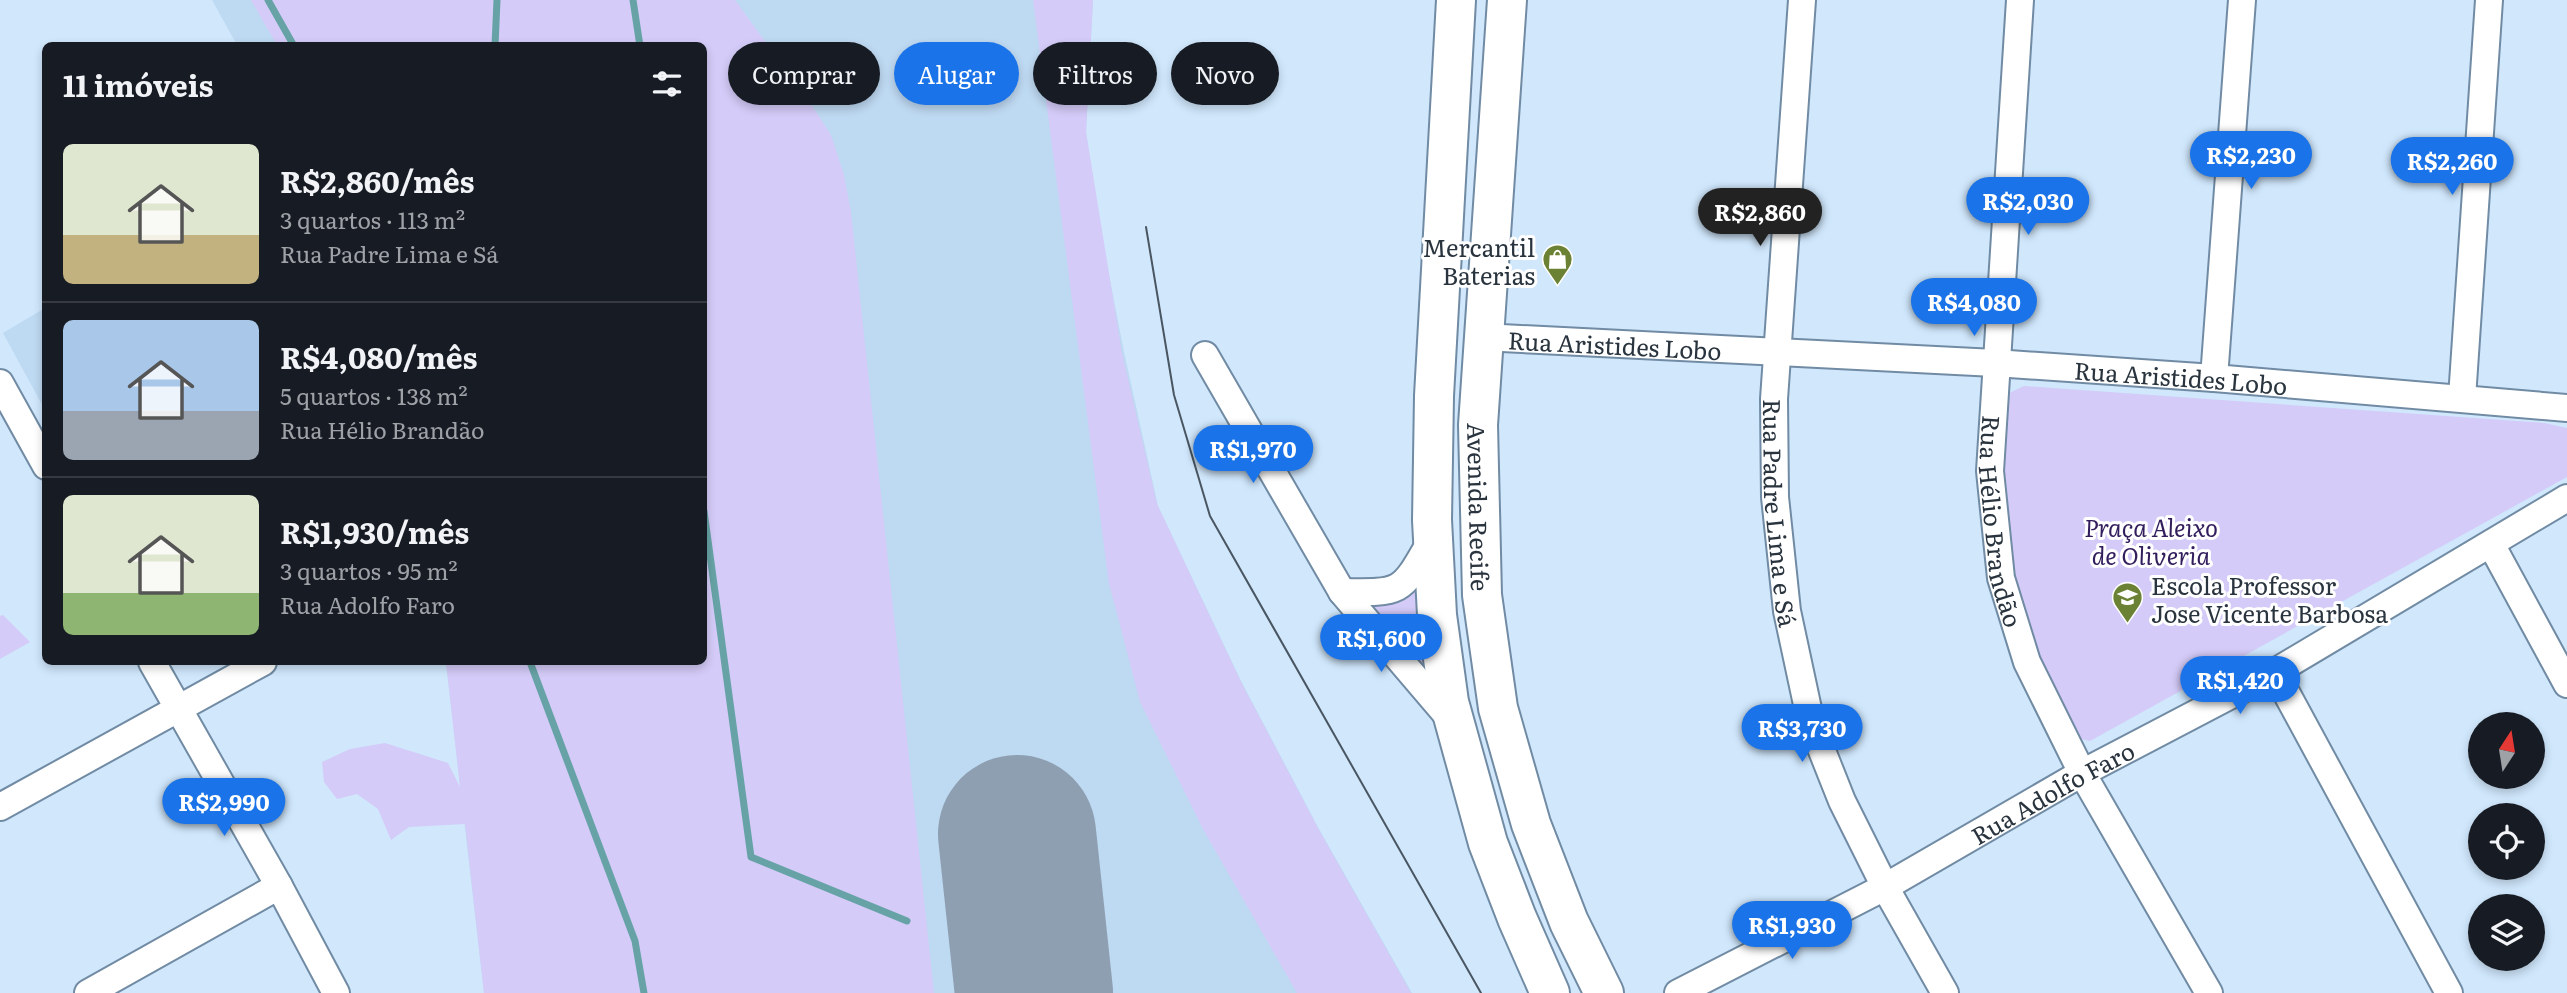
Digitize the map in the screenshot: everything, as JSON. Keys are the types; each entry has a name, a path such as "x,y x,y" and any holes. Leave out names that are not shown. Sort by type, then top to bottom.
{"main road":[{"name":"Avenida Recife","path":"1456,0 1434,396 1432,538 1440,637 1450,702 1488,843 1550,993"},
{"name":"Avenida Recife","path":"1507,0 1478,425 1481,584 1498,708 1531,824 1569,922 1604,993"}],"street":[{"name":"Rua Padre Lima e Sá","path":"1802,0 1774,399 1775,497 1787,611 1811,723 1842,801 1885,887 1945,993"},
{"name":"Rua Hélio Brandão","path":"2020,0 1990,471 2001,578 2027,662 2082,773 2209,993"},
{"path":"2214,378 2242,0"},
{"path":"2462,398 2488,0"},
{"name":"Rua Aristides Lobo","path":"1482,337 1995,363 2214,378 2555,406 2567,419"},
{"path":"1205,355 1342,592 1456,726"},
{"path":"0,383 42,459"},
{"name":"Rua Adolfo Faro","path":"1678,993 1885,887 2082,773 2275,672 2567,498"},
{"path":"1342,592 1381,593 1402,585 1413,572 1432,538"},
{"path":"2491,544 2567,684"},
{"path":"154,665 279,886 336,993"},
{"path":"0,807 257,665"},
{"path":"2275,672 2449,993"},
{"path":"88,993 279,886"}],"shaded area":[{"path":"212,0 1093,0 1091,42 1033,42 1033,105 1087,105 1086,132 1103,245 1158,506 1241,681 1319,829 1412,993 484,993 446,665 707,665 707,42 235,42"},
{"path":"42,310 42,404 3,333"}],"green space":[{"path":"251,0 735,0 766,42 728,42 728,105 811,105 815,110 831,135 844,175 851,212 934,993 484,993 465,824 409,827 391,840 378,809 357,794 337,799 324,782 322,762 350,749 385,743 448,763 460,787 446,665 707,665 707,42 275,42"},
{"path":"1033,0 1093,0 1091,42 1038,42"},
{"path":"1047,105 1087,105 1086,132 1122,353 1157,504 1241,682 1319,830 1411,993 1297,993 1204,831 1140,702 1109,584"},
{"name":"Praça Aleixo de Oliveria","path":"2024,386 2544,423 2567,428 2567,477 2090,741 2074,737 2064,729 2007,581 1999,488 2005,395"},
{"path":"1424,564 1444,703 1353,597"},
{"path":"3,615 30,642 0,659 0,616"}],"waterway":[{"path":"268,0 292,42"},
{"path":"495,42 497,0"},
{"path":"633,0 639,42"},
{"path":"707,533 751,857 907,921"},
{"path":"531,665 635,941 644,993"}],"runway":[{"path":"1017,834 1034,993"}],"tram line":[{"path":"1146,227 1174,395 1210,516 1481,993"}],"place":[{"name":"Mercantil Baterias","path":"1558,287"},
{"name":"Escola Professor Jose Vicente Barbosa","path":"2128,625"}]}
